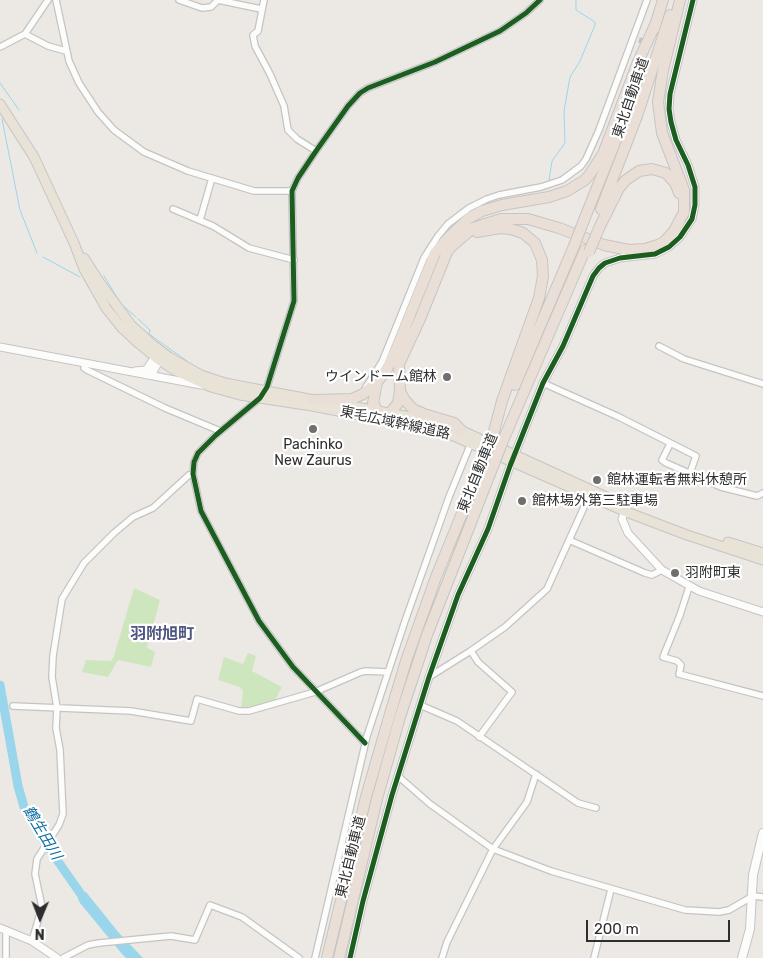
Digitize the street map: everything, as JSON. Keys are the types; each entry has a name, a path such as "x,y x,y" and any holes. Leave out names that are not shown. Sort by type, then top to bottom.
{"highway":[{"name":"東北自動車道","path":"338,958 370,827 400,717 430,626 490,459 492,439 574,246 616,141 663,0"},
{"name":"東北自動車道","path":"327,958 366,797 404,668 436,577 490,459 502,443 549,332 587,251 637,116 674,0"},
{"path":"377,382 373,397 383,414 398,403 400,390 398,370 401,358 420,319 447,252 473,228 501,219 519,218 549,224 622,250 645,249 658,245 670,237 682,219 685,198 682,181 662,133 658,102 663,70 680,0"},
{"path":"313,400 352,398 363,394 377,382 387,369 395,352 435,253 469,218 488,209 509,203 549,197 567,192 590,174 603,154 638,62 656,25"},
{"name":"東毛広域幹線道路","path":"0,104 34,156 74,243 100,283 131,325 159,357 189,378 211,387 240,395 262,395 313,400 383,414 442,431 514,458 687,535 763,560"},
{"path":"464,225 502,214 529,214 550,219 607,241 627,245 643,244 657,240 674,223 680,203 680,195 675,183 666,173 652,169 646,169 632,175 613,196 597,225"},
{"path":"464,236 492,229 518,230 535,243 542,260 542,284 539,298 502,401 492,439"},
{"name":"東毛広域幹線道路","path":"159,357 217,381 262,395 438,422 462,431 589,496 763,553"},
{"path":"400,390 404,399 413,409 454,423 462,431"}],"main road":[{"path":"742,958 750,929 753,875 763,833"}],"street":[{"path":"0,47 25,34 48,0"},
{"path":"56,0 69,61 79,83 98,112 114,130 155,158 212,178 254,192 292,191"},
{"path":"179,0 202,8 211,7 218,0 262,10"},
{"path":"264,0 258,31 253,35 255,46 284,106 288,130 297,139 316,151"},
{"path":"366,743 316,692 271,639 249,603 201,511 193,474 194,462 196,456 220,431 262,395 294,301 292,191 316,151 348,106 364,90 435,62 493,34 526,13 540,0"},
{"path":"363,390 382,362 424,258 448,224 469,208 487,199 499,194 541,187 562,180 581,166 599,130 636,39 647,0"},
{"path":"350,958 363,901 398,776 429,677 458,595 488,529 544,384 563,346 593,276 599,268 620,258 655,254 669,248 687,228 692,219 695,205 695,186 676,140 669,109 677,51 693,0"},
{"path":"25,34 48,46 66,51"},
{"path":"200,220 212,178"},
{"path":"173,209 200,220 249,248 294,260"},
{"path":"660,346 684,359 763,384"},
{"path":"0,347 211,387"},
{"path":"112,368 142,371 159,357"},
{"path":"147,376 152,374 159,357"},
{"path":"84,363 84,368 94,374 165,408 220,431"},
{"path":"544,384 619,417 696,456 690,473"},
{"path":"315,958 366,743 387,672 449,497 471,443"},
{"path":"670,444 662,460 721,487 757,496 763,493"},
{"path":"32,942 42,912 42,902 35,874 37,859 59,825 63,809 60,750 56,728 56,708 52,677 53,656 62,599 84,563 126,522 153,508 189,475 193,474"},
{"path":"429,677 505,627 547,589 589,496"},
{"path":"625,508 623,523 628,533 662,570 689,586 712,596 763,612"},
{"path":"569,540 645,573 652,575 662,570"},
{"path":"689,586 680,615 663,657 677,661 681,665 679,674 763,696"},
{"path":"471,651 478,662 512,692 479,737"},
{"path":"13,706 131,711 191,721 197,699 239,711 249,711 316,692 366,671 387,672"},
{"path":"420,705 457,721 578,803 596,808"},
{"path":"442,958 493,849 524,807 536,774"},
{"path":"398,776 430,804 493,849 544,869 684,910 719,912 729,910 753,896 763,897"},
{"path":"594,958 611,889"},
{"path":"64,958 88,945 171,936 194,940 210,905 242,917 299,958"},
{"path":"3,929 32,942 56,958"},
{"path":"3,929 6,958"}],"green space":[{"path":"134,588 160,600 147,648 155,652 151,667 118,660 108,677 82,672 86,660 111,661"},
{"path":"248,653 256,656 252,671 282,687 274,702 249,709 241,709 243,691 240,687 218,680 224,657 243,664"}],"water":[{"path":"80,892 86,892 119,933 143,958 126,958 122,954 80,903 78,899"}],"waterway":[{"path":"549,180 552,161 565,143 564,111 570,77 580,61 595,25 595,22 576,10 576,0"},
{"path":"0,83 19,110"},
{"path":"2,119 20,210 37,253"},
{"path":"43,257 80,277"},
{"path":"104,276 121,304 136,317"},
{"path":"138,319 150,330 149,334 187,361"},
{"name":"鶴生田川","path":"0,685 18,786 24,807 41,837 85,900"}],"tunnel":[{"path":"639,40 673,50"}],"cycle path":[{"path":"365,743 293,667 259,621 201,511 193,474 194,462 198,453 216,435 260,398 267,387 294,301 292,191 298,178 348,106 360,93 368,88 435,62 500,31 526,13 540,0"},
{"path":"350,958 363,901 392,795 429,677 458,595 488,529 510,466 543,383 563,346 593,276 599,268 605,263 620,258 655,254 669,247 680,237 692,219 695,205 695,187 688,165 676,140 669,109 670,94 693,0"}],"place":[{"name":"ウインドーム館林","path":"447,377"},
{"name":"Pachinko New Zaurus","path":"313,429"},
{"name":"館林運転者無料休憩所","path":"597,480"},
{"name":"館林場外第三駐車場","path":"522,501"},
{"name":"羽附町東","path":"675,573"}],"district":[{"name":"羽附旭町","path":"162,634"}]}
